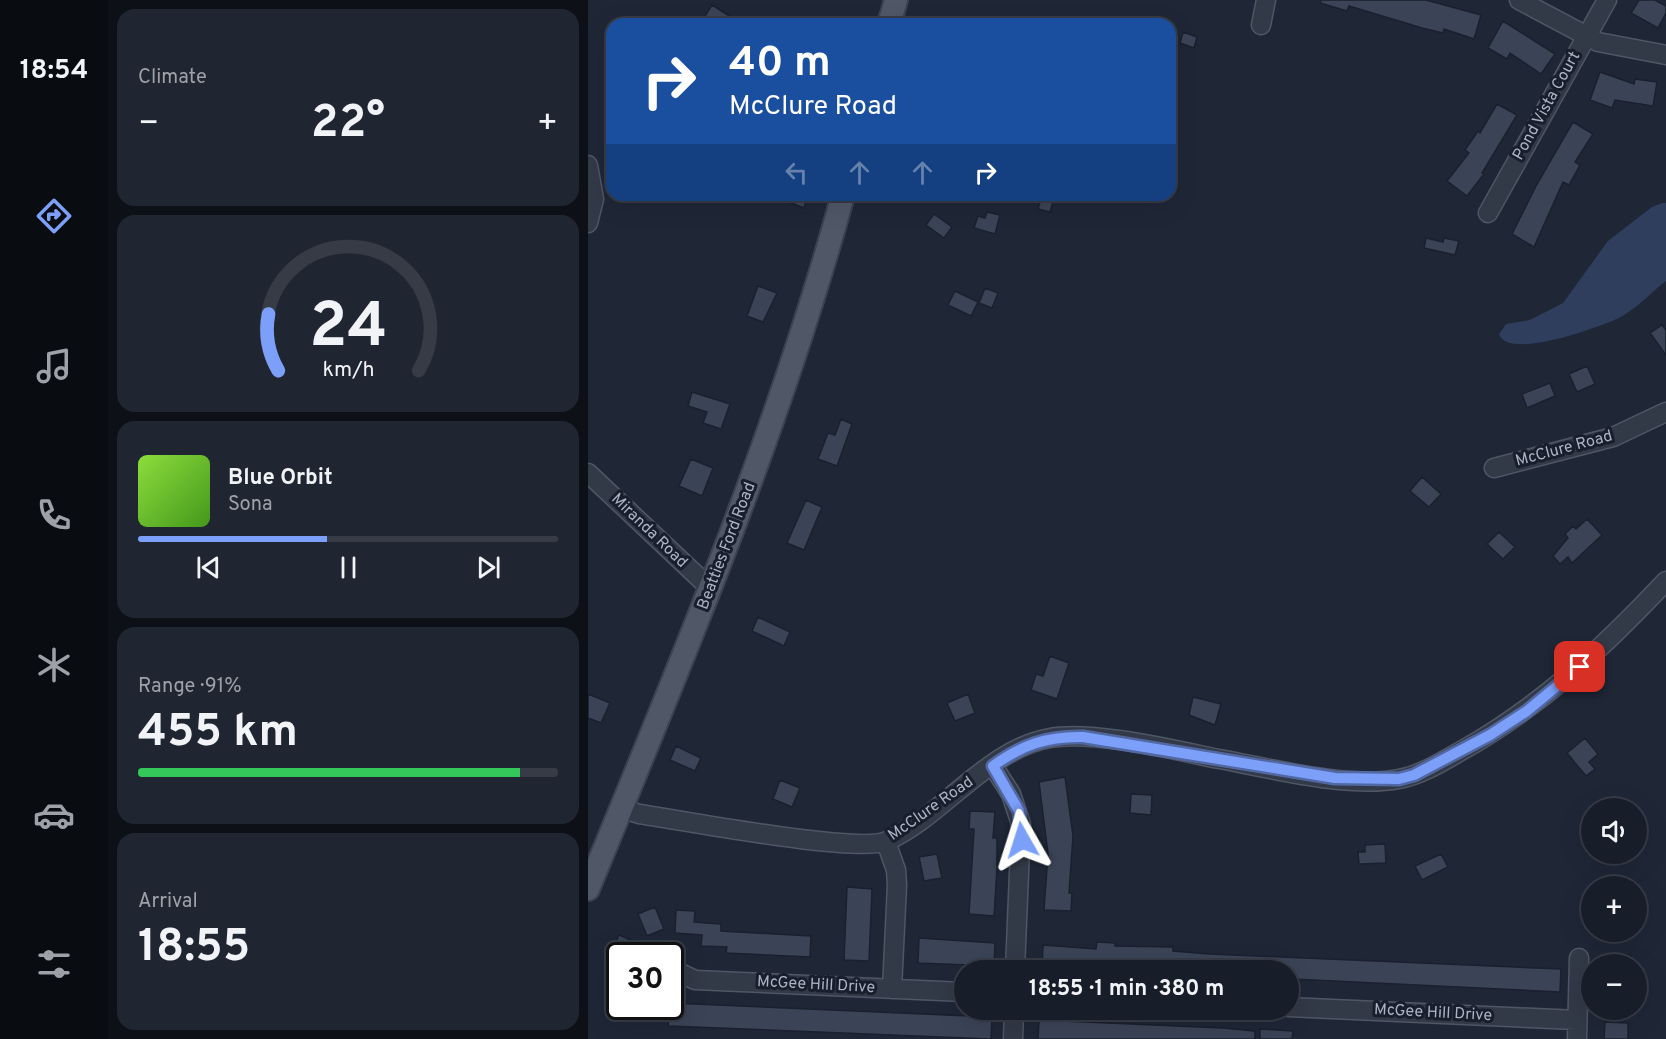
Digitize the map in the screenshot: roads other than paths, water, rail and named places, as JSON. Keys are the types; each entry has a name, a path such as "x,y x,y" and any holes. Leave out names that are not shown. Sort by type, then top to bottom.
{"main road":[{"path":"892,18 896,0"},
{"name":"Beatties Ford Road","path":"588,889 711,589 796,353 841,201"}],"street":[{"path":"1261,25 1266,0"},
{"path":"1520,0 1586,37 1607,45 1666,56"},
{"name":"Pond Vista Court","path":"1488,213 1607,0"},
{"path":"588,165 594,199 588,223"},
{"name":"McClure Road","path":"1494,468 1612,437 1666,412"},
{"name":"Miranda Road","path":"588,472 711,589"},
{"name":"McClure Road","path":"621,808 644,815 807,838 866,845 886,842 993,766 1036,741 1062,736 1083,737 1335,778 1399,779 1414,775 1451,757 1527,711 1580,667 1666,581"},
{"path":"993,766 1011,794 1021,824 1016,960"},
{"path":"886,842 896,870 897,885 892,989"},
{"path":"1577,1039 1579,958"},
{"name":"McGee Hill Drive","path":"684,975 695,980 954,992"},
{"name":"McGee Hill Drive","path":"1299,1007 1577,1020"},
{"path":"1013,1039 1014,1020"}],"water":[{"path":"1666,203 1666,281 1636,307 1619,318 1555,340 1519,344 1506,341 1499,334 1506,324 1530,320 1563,303 1608,241 1652,207"}]}
